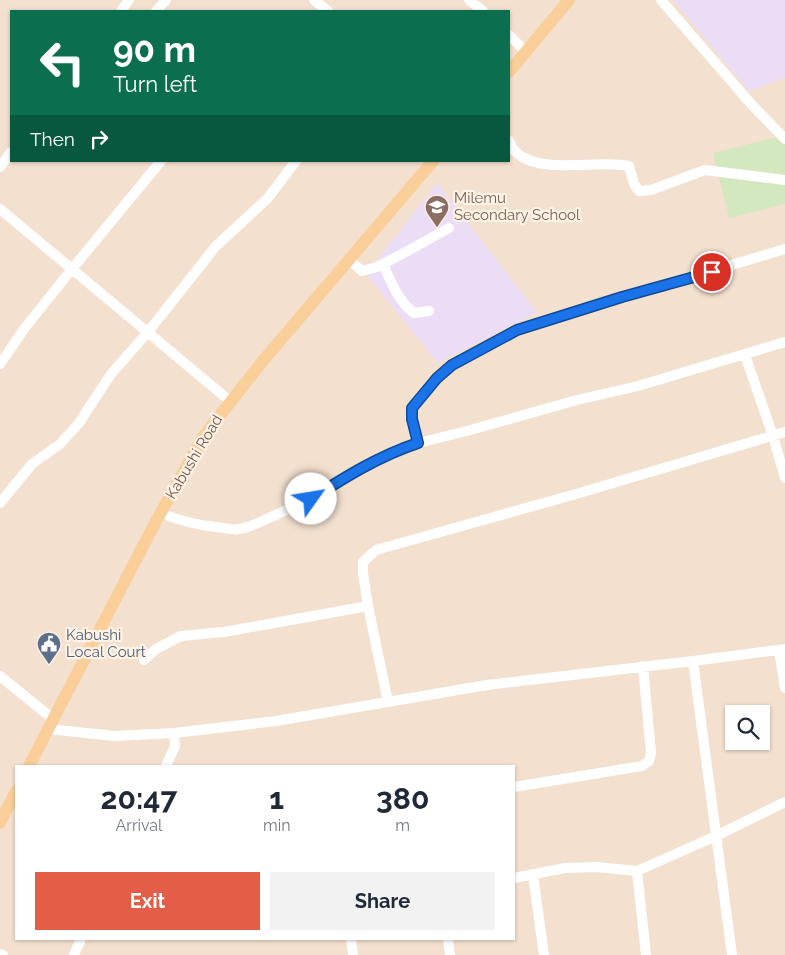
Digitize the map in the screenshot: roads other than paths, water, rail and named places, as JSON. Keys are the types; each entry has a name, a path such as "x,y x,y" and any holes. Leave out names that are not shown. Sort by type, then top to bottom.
{"main road":[{"path":"510,71 569,0"},
{"name":"Kabushi Road","path":"30,765 161,513 203,437 230,401 432,162"},
{"path":"0,822 15,793"}],"street":[{"path":"121,10 130,0"},
{"path":"157,10 166,0"},
{"path":"314,0 323,10"},
{"path":"469,0 482,10"},
{"path":"661,0 752,105 785,138"},
{"path":"510,36 526,52"},
{"path":"510,143 515,152 536,164 581,166 616,163 629,166 634,184 639,190 652,190 705,170 785,180"},
{"path":"0,167 10,153"},
{"path":"0,364 24,329 72,268 160,162"},
{"path":"0,503 32,464 60,444 79,422 112,374 216,246 268,198 295,162"},
{"path":"0,209 230,401"},
{"path":"350,260 362,271 383,264 449,228"},
{"path":"418,443 412,419 412,408 437,378 452,365 480,349 517,330 540,322 785,249"},
{"path":"383,264 397,294 406,307 414,313 429,311"},
{"path":"161,513 183,522 208,527 238,529 261,522 311,499 352,473 397,450 578,400 638,386 785,342"},
{"path":"745,355 773,436 785,478"},
{"path":"388,702 363,573 363,562 376,550 785,432"},
{"path":"144,660 156,649 181,636 224,632 368,606"},
{"path":"0,676 51,724 115,736 174,733 276,721 487,685 782,649 785,688"},
{"path":"693,661 732,955"},
{"path":"515,787 642,766 649,761 651,753 643,666"},
{"path":"166,765 175,746 174,733"},
{"path":"515,878 565,868 589,867 637,871 716,836 785,802"},
{"path":"637,871 646,955"},
{"path":"533,875 544,955"},
{"path":"74,955 81,940"},
{"path":"351,940 353,955"},
{"path":"448,940 450,955"}],"place":[{"name":"Milemu Secondary School","path":"437,228"},
{"name":"Kabushi Local Court","path":"49,665"}]}
